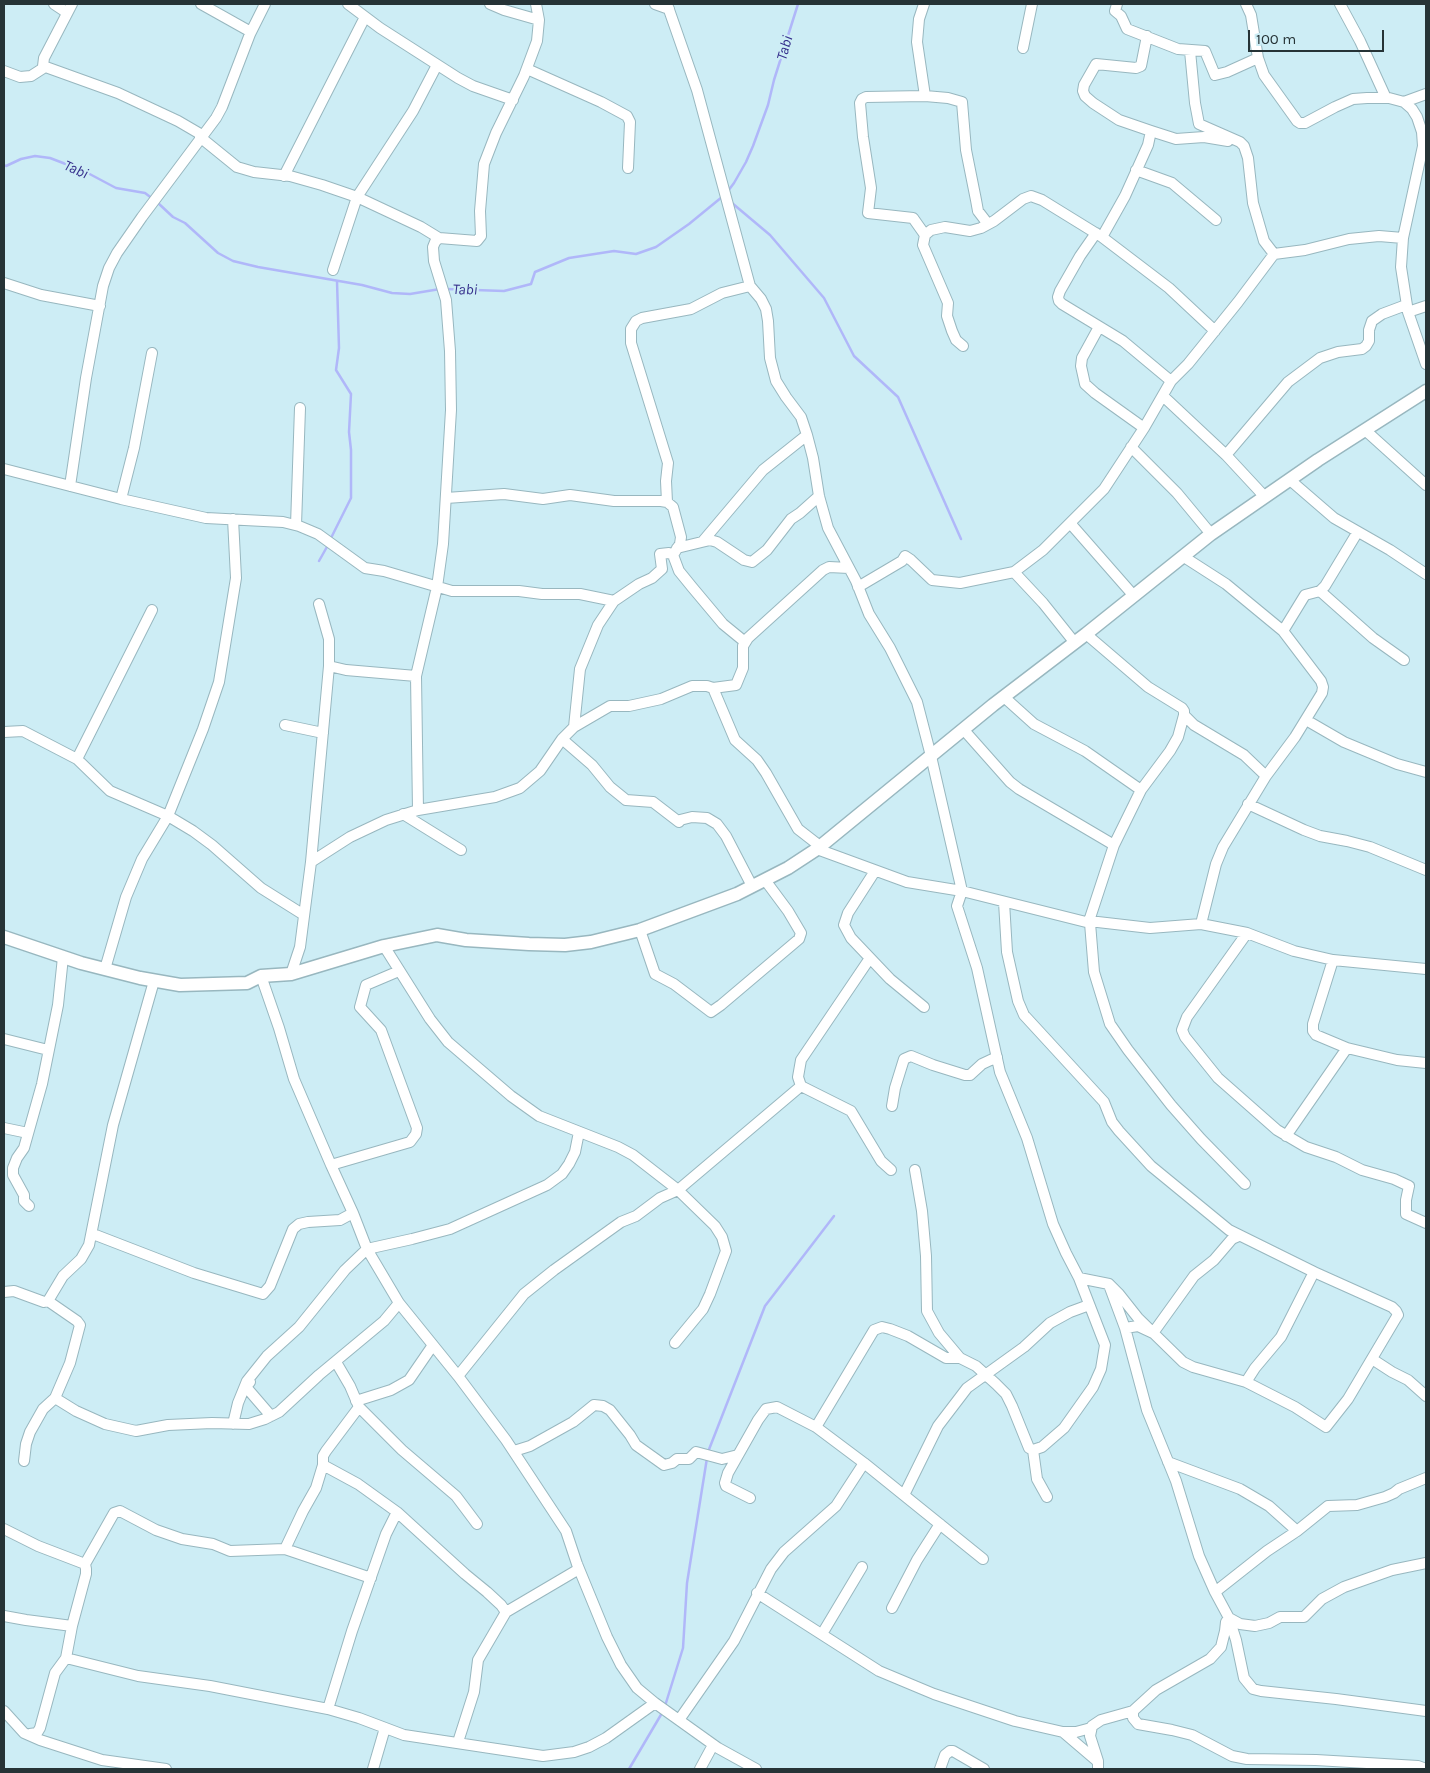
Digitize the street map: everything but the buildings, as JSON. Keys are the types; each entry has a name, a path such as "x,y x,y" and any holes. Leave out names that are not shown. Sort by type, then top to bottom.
{"street":[{"path":"45,67 43,66 44,58 69,8 54,4"},
{"path":"202,4 251,32"},
{"path":"70,486 86,378 108,268 116,253 222,107 251,32 265,4"},
{"path":"348,4 437,65 473,86 513,100"},
{"path":"490,4 539,20"},
{"path":"45,67 118,93 178,121 201,136 237,167 254,172 315,182 356,197 421,227 439,238 477,241 481,236 481,181 484,164 527,69 537,41 539,20 536,4"},
{"path":"656,4 668,6 697,90 750,286 761,299 766,309 770,358 776,381 801,417 808,435 819,496 828,528 858,587 869,614 890,648 917,702 962,891 957,906 977,968 1003,1080 1026,1138 1053,1224 1079,1278 1105,1345 1101,1369 1094,1387 1064,1428 1042,1447 1033,1450"},
{"path":"924,4 919,19 917,42 925,96"},
{"path":"1023,48 1032,4"},
{"path":"1117,4 1115,10 1122,16 1127,29 1178,49 1205,51 1215,75 1227,72 1258,58"},
{"path":"1246,4 1251,15 1258,58 1264,75 1276,94 1300,123 1309,122 1353,99 1386,98 1404,102 1412,109 1422,132 1424,145 1403,238 1401,267 1407,308 1426,364"},
{"path":"1340,4 1360,41 1386,98"},
{"path":"284,176 365,17"},
{"path":"1147,36 1141,66 1136,68 1096,64 1087,78 1083,91 1085,96 1119,120 1151,132 1176,139 1204,137 1240,142"},
{"path":"1190,51 1195,103 1199,124 1204,137"},
{"path":"332,270 356,197 413,111 437,65"},
{"path":"4,71 20,76 31,76 45,67"},
{"path":"527,69 601,102 627,116 630,122 628,168"},
{"path":"1404,102 1426,94"},
{"path":"925,235 913,218 868,213 871,188 863,137 860,103 862,98 925,96 948,98 962,102 966,150 978,211 988,224"},
{"path":"1199,124 1240,142 1246,150 1254,203 1264,241 1274,254"},
{"path":"1151,132 1148,145 1125,196 1099,235 1080,256 1058,297 1062,304 1138,352 1170,382"},
{"path":"1136,170 1172,182 1216,220"},
{"path":"963,346 956,340 952,331 947,316 948,303 923,245 925,235 930,230 945,227 970,231 988,224 1023,199 1031,196 1042,200 1099,235 1169,288 1214,331"},
{"path":"858,587 902,561 905,556 932,580 949,583 960,583 1014,572 1043,550 1104,489 1144,428 1170,382 1188,364 1274,254 1305,250 1349,239 1379,236 1403,238"},
{"path":"418,810 416,676 437,587 443,544 451,410 450,351 446,300 432,253 435,242 439,238"},
{"path":"4,283 41,295 100,306"},
{"path":"667,502 666,481 668,463 631,343 631,329 636,321 642,318 691,309 722,293 750,286"},
{"path":"1226,455 1288,382 1320,358 1338,352 1362,349 1369,341 1369,330 1372,321 1382,314 1426,306"},
{"path":"1099,326 1082,358 1081,366 1085,384 1144,428"},
{"path":"121,499 134,448 152,353"},
{"path":"4,936 63,957 105,969 154,981 203,986 247,983 261,976 291,974 384,946 437,935 495,942 565,945 591,942 640,930 738,894 816,849 1004,697 1211,534 1426,391"},
{"path":"1163,396 1226,455 1265,497"},
{"path":"296,525 300,408"},
{"path":"1365,430 1426,485"},
{"path":"703,541 763,470 808,435"},
{"path":"1131,447 1177,493 1211,534"},
{"path":"4,469 121,499 206,518 283,522 296,525 318,534 365,568 384,571 452,591 494,590 542,594 580,594 614,601"},
{"path":"1290,480 1334,518 1357,533 1390,550 1426,574"},
{"path":"446,498 504,494 543,499 570,495 614,501 667,502 673,507 681,537 675,551 679,571 723,624 745,642"},
{"path":"574,727 580,669 598,625 614,601 639,584 652,578 662,569 660,554 710,540 717,542 744,560 752,562 767,550 790,519 800,513 819,496"},
{"path":"105,969 126,896 142,859 168,816 203,729 219,682 236,578 233,519"},
{"path":"1070,523 1134,596"},
{"path":"1283,631 1305,595 1320,592 1331,579 1357,533"},
{"path":"1184,557 1226,584 1283,631 1321,681 1323,687 1322,693 1306,720 1248,804 1220,855 1201,924"},
{"path":"311,862 350,837 386,820 418,810 495,797 520,788 540,772 562,739 574,727 610,706 629,706 661,699 692,686 713,688 736,685 743,668 743,646 745,642 823,570 829,567 848,568"},
{"path":"1014,572 1043,603 1075,643"},
{"path":"1320,592 1367,633 1404,660"},
{"path":"291,974 300,946 311,862 329,666 329,639 319,604"},
{"path":"77,759 152,610"},
{"path":"1086,634 1148,687 1182,708 1184,715 1194,725 1244,755 1266,776"},
{"path":"329,666 346,670 416,676"},
{"path":"713,688 735,740 757,760 798,829 803,835 816,843 816,849"},
{"path":"1004,697 1034,724 1085,751 1141,790"},
{"path":"1184,715 1178,736 1170,751 1141,790 1114,845 1090,922 1094,972 1110,1024 1128,1050 1171,1105 1245,1184"},
{"path":"1306,720 1344,742 1397,764 1426,772"},
{"path":"285,725 323,733"},
{"path":"963,730 1010,782 1019,789 1114,845"},
{"path":"4,732 23,731 77,759 110,791 168,816 212,844 261,888 304,915"},
{"path":"562,739 592,764 610,787 626,800 653,802 679,822 680,820 692,817 707,818 717,824 726,836 752,886"},
{"path":"1248,804 1320,836 1370,847 1426,870"},
{"path":"403,814 461,850"},
{"path":"816,849 907,882 962,891 1090,922 1150,928 1201,924 1247,933 1294,951 1333,960 1426,969"},
{"path":"875,871 848,913 844,925 851,938 890,979 924,1007"},
{"path":"640,930 655,974 674,984 712,1012 798,939 801,933 788,911 765,880"},
{"path":"1004,902 1006,952 1018,1001 1024,1016 1104,1102 1112,1122 1141,1157 1239,1236 1392,1307 1398,1315 1348,1399 1326,1427 1295,1407 1246,1382 1193,1368 1183,1362 1169,1350 1108,1284 1079,1278"},
{"path":"1247,933 1187,1017 1182,1030 1185,1037 1218,1078 1286,1136 1306,1147 1336,1157 1362,1170 1394,1179 1409,1186 1406,1214 1426,1223"},
{"path":"384,946 430,1019 448,1042 476,1067 539,1116 618,1147 633,1155 678,1190 715,1226 722,1237 726,1251 703,1309 675,1343"},
{"path":"29,1206 24,1201 24,1196 13,1175 13,1168 24,1148 42,1084 58,1005 63,957"},
{"path":"870,958 801,1060 798,1068 798,1077 801,1086 851,1111 881,1161 891,1170"},
{"path":"1333,960 1313,1024 1313,1031 1316,1035 1347,1048 1396,1060 1426,1063"},
{"path":"331,1165 410,1142 416,1134 417,1128 381,1030 360,1007 366,985 399,971"},
{"path":"261,976 294,1079 354,1213 367,1249 399,1303 458,1376 514,1451 566,1531 579,1570 607,1637 622,1665 637,1688 655,1703 714,1745 756,1769"},
{"path":"48,1301 63,1276 85,1254 92,1234 113,1125 154,981"},
{"path":"4,1039 48,1050"},
{"path":"1286,1136 1347,1048"},
{"path":"892,1106 895,1088 904,1059 910,1056 933,1066 964,1075 970,1074 982,1064 997,1057"},
{"path":"458,1376 524,1294 621,1222 636,1216 660,1198 678,1190 801,1086"},
{"path":"4,1128 28,1133"},
{"path":"233,1424 238,1403 247,1381 267,1356 299,1327 345,1270 367,1249 450,1228 547,1185 562,1174 569,1164 575,1152 579,1132"},
{"path":"915,1170 924,1229 927,1311 939,1334 960,1358 976,1366 1006,1394 1020,1422 1029,1448 1033,1450 1037,1479 1047,1497"},
{"path":"92,1234 194,1273 263,1294 270,1286 292,1229 299,1224 308,1222 340,1220 354,1213"},
{"path":"1153,1332 1194,1276 1214,1260 1232,1239 1239,1236"},
{"path":"1246,1382 1281,1336 1314,1272"},
{"path":"1108,1284 1125,1328 1146,1410 1176,1481 1200,1556 1215,1592 1229,1618 1244,1678 1253,1689 1261,1691 1426,1711"},
{"path":"4,1292 14,1291 44,1302 48,1301 80,1325 70,1363 55,1398 43,1409 30,1432 24,1461"},
{"path":"55,1398 76,1412 105,1424 136,1431 168,1425 249,1424 279,1412 384,1320 399,1303"},
{"path":"904,1495 938,1426 967,1388 1024,1347 1050,1323 1089,1305"},
{"path":"1125,1328 1138,1326 1153,1332"},
{"path":"816,1427 877,1327 890,1329 908,1336 946,1358 960,1358"},
{"path":"285,1549 302,1511 316,1488 326,1450 358,1404 409,1380 433,1345"},
{"path":"267,1356 246,1387 271,1416"},
{"path":"1372,1359 1408,1380 1426,1396"},
{"path":"336,1362 358,1404 402,1450 456,1496 477,1524"},
{"path":"514,1451 530,1446 573,1422 594,1405 600,1405 610,1410 636,1445 664,1465 672,1463 677,1459 689,1459 696,1452 722,1458 738,1455"},
{"path":"750,1498 726,1486 725,1482 728,1473 758,1420 766,1409 777,1407 816,1427 864,1463 983,1559"},
{"path":"722,1458 728,1473"},
{"path":"1168,1462 1240,1489 1268,1506 1298,1531"},
{"path":"679,1720 734,1641 771,1569 784,1552 836,1506 864,1463"},
{"path":"323,1465 358,1484 397,1512 487,1592 506,1612"},
{"path":"1215,1592 1267,1551 1298,1531 1328,1506 1357,1505 1385,1497 1394,1493 1399,1488 1426,1478"},
{"path":"4,1711 24,1733 37,1733 40,1728 55,1673 66,1658 72,1626 86,1574 85,1564 116,1511 120,1511 156,1530 182,1539 213,1544 230,1552 285,1549 371,1578"},
{"path":"328,1709 352,1631 386,1534 397,1512"},
{"path":"892,1608 917,1560 940,1524"},
{"path":"4,1529 38,1546 85,1564"},
{"path":"1229,1618 1240,1624 1255,1626 1269,1623 1280,1617 1304,1617 1322,1600 1344,1587 1392,1570 1426,1563"},
{"path":"822,1634 862,1567"},
{"path":"458,1742 474,1692 478,1660 506,1612 579,1570"},
{"path":"757,1593 879,1671 934,1694 1016,1721 1063,1732 1076,1732 1091,1728"},
{"path":"4,1616 72,1626"},
{"path":"1098,1765 1090,1736 1091,1728 1095,1723 1133,1711 1156,1690 1210,1659 1221,1647 1226,1622 1229,1618"},
{"path":"66,1658 138,1676 210,1686 328,1709 359,1718 404,1735 543,1756 574,1752 589,1747 606,1738 655,1703"},
{"path":"1133,1711 1133,1718 1138,1724 1192,1735 1232,1756 1247,1759 1316,1760 1418,1766 1426,1769"},
{"path":"373,1769 385,1728"},
{"path":"1063,1732 1098,1765"},
{"path":"30,1734 40,1740 102,1760 166,1769"},
{"path":"700,1769 714,1745"},
{"path":"940,1769 945,1755 950,1751 984,1769"}],"waterway":[{"name":"Tabi","path":"728,191 746,162 753,146 768,105 798,4"},
{"name":"Tabi","path":"4,165 6,166 21,159 35,156 50,158 84,171 116,188 145,193 153,199"},
{"name":"Tabi","path":"446,289 504,291 531,284 535,272 569,258 614,251 636,254 656,247 689,224 722,197"},
{"name":"Tabi","path":"158,203 173,217 185,223 218,253 233,261 362,285 392,293 410,294 440,289"},
{"path":"732,203 770,235 824,298 854,356 898,397 961,539"},
{"path":"330,540 351,498 349,432 351,394 336,370 339,348 337,281"},
{"path":"319,561 328,545"},
{"path":"708,1452 765,1306 834,1216"},
{"path":"665,1706 683,1648 687,1583 707,1458"},
{"path":"629,1769 662,1713"}]}
